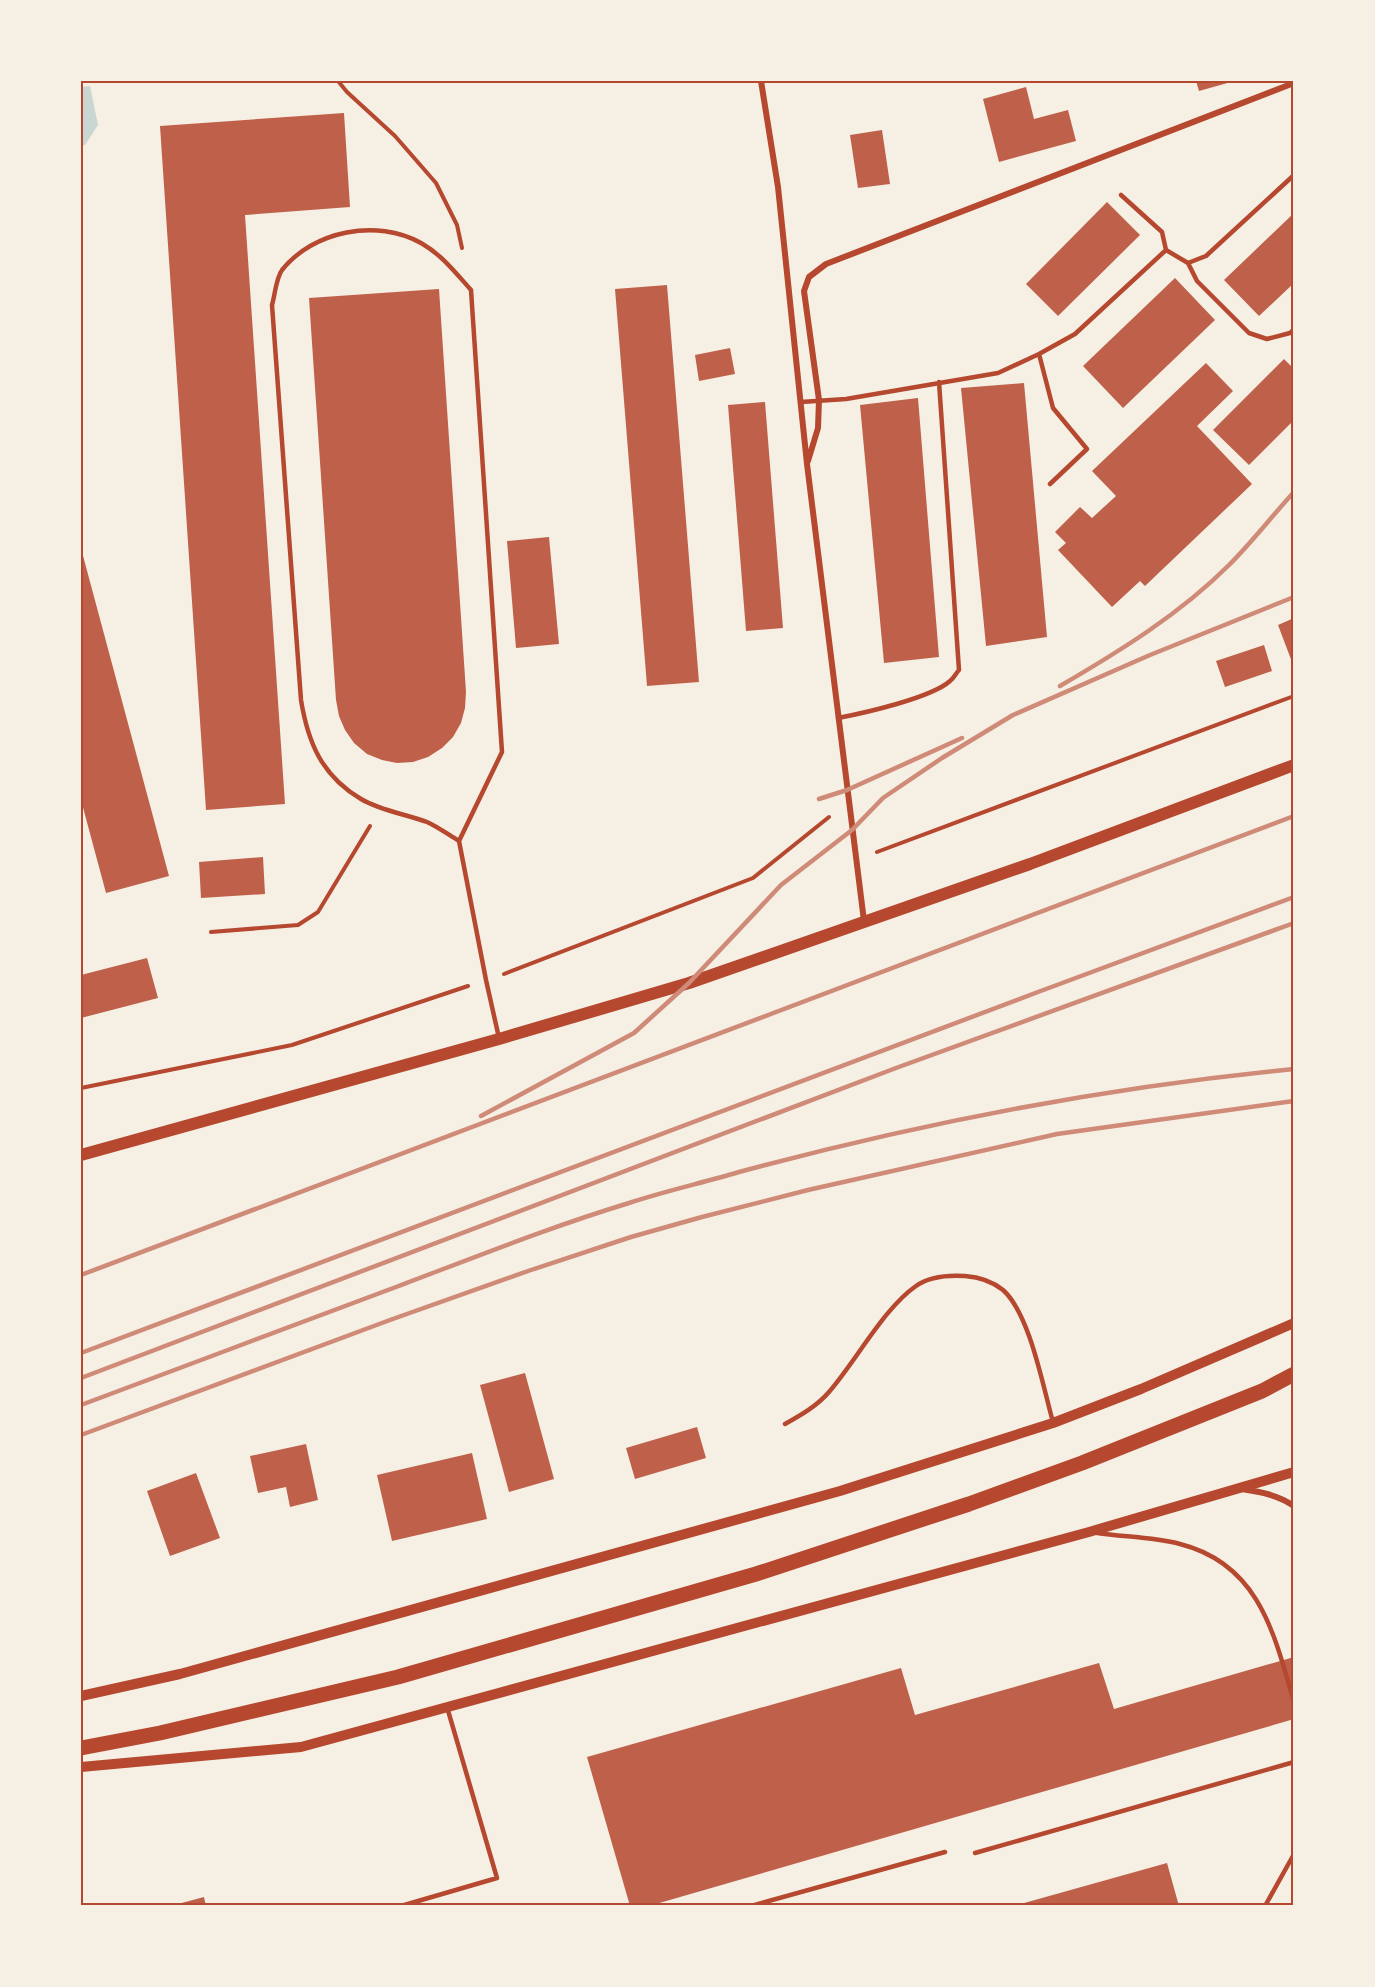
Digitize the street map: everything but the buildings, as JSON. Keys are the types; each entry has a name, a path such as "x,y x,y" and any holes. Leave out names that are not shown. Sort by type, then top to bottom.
{"main road":[{"path":"81,1155 499,1039 690,982 1030,864 1294,765"},
{"path":"81,1748 160,1733 398,1677 756,1574 969,1504 1082,1463 1262,1391 1294,1374"}],"street":[{"path":"761,81 778,187 807,464 864,921"},
{"path":"807,464 818,428 819,400 804,291 809,277 826,264 1294,83"},
{"path":"81,1696 180,1674 840,1491 1053,1423 1141,1389 1294,1323"},
{"path":"81,1767 301,1747 1089,1532 1294,1473"},
{"path":"1238,1489 1265,1493 1294,1506"}],"lane":[{"path":"1188,262 1206,256 1294,175"},
{"path":"1121,195 1162,232 1166,250 1188,262 1197,281 1249,333 1267,339 1293,333"},
{"path":"459,841 429,823 362,800 338,781 318,757 306,730 301,700 272,305 281,272 303,250 330,237 360,230 390,232 419,242 444,259 471,290 502,752 459,841 499,1039"},
{"path":"801,402 846,399 998,372 1039,354 1075,334 1166,250"},
{"path":"1039,354 1053,408 1087,449 1050,484"},
{"path":"838,718 865,713 933,692 951,681 959,670 939,382"},
{"path":"785,1424 808,1411 828,1393 898,1301 917,1285 931,1279 953,1275 971,1276 992,1282 1004,1291 1014,1305 1023,1321 1053,1423"},
{"path":"1089,1532 1177,1543 1219,1559 1252,1591 1264,1612 1278,1647 1294,1702"},
{"path":"401,1906 497,1878 447,1707"},
{"path":"975,1853 1294,1762"},
{"path":"751,1906 945,1852"},
{"path":"1265,1906 1294,1854"}],"path":[{"path":"338,81 395,136 436,183 457,225 471,290"},
{"path":"856,860 1294,696"},
{"path":"210,932 298,925 318,912 381,807"}],"shaded area":[{"path":"90,86 98,125 85,145 81,146 81,87"}],"railway":[{"path":"1060,686 1127,645 1190,600 1237,556 1294,492"},
{"path":"481,1116 634,1033 689,983 781,885 852,830 883,798 942,758 1013,715 1150,655 1294,597"},
{"path":"819,799 847,790 962,738"},
{"path":"81,1275 1294,816"},
{"path":"81,1353 1294,897"},
{"path":"81,1378 896,1068 1294,923"},
{"path":"81,1405 541,1232 670,1191 807,1154 1015,1109 1154,1086 1294,1069"},
{"path":"81,1435 531,1270 631,1237 702,1217 808,1190 1057,1134 1294,1101"}]}
